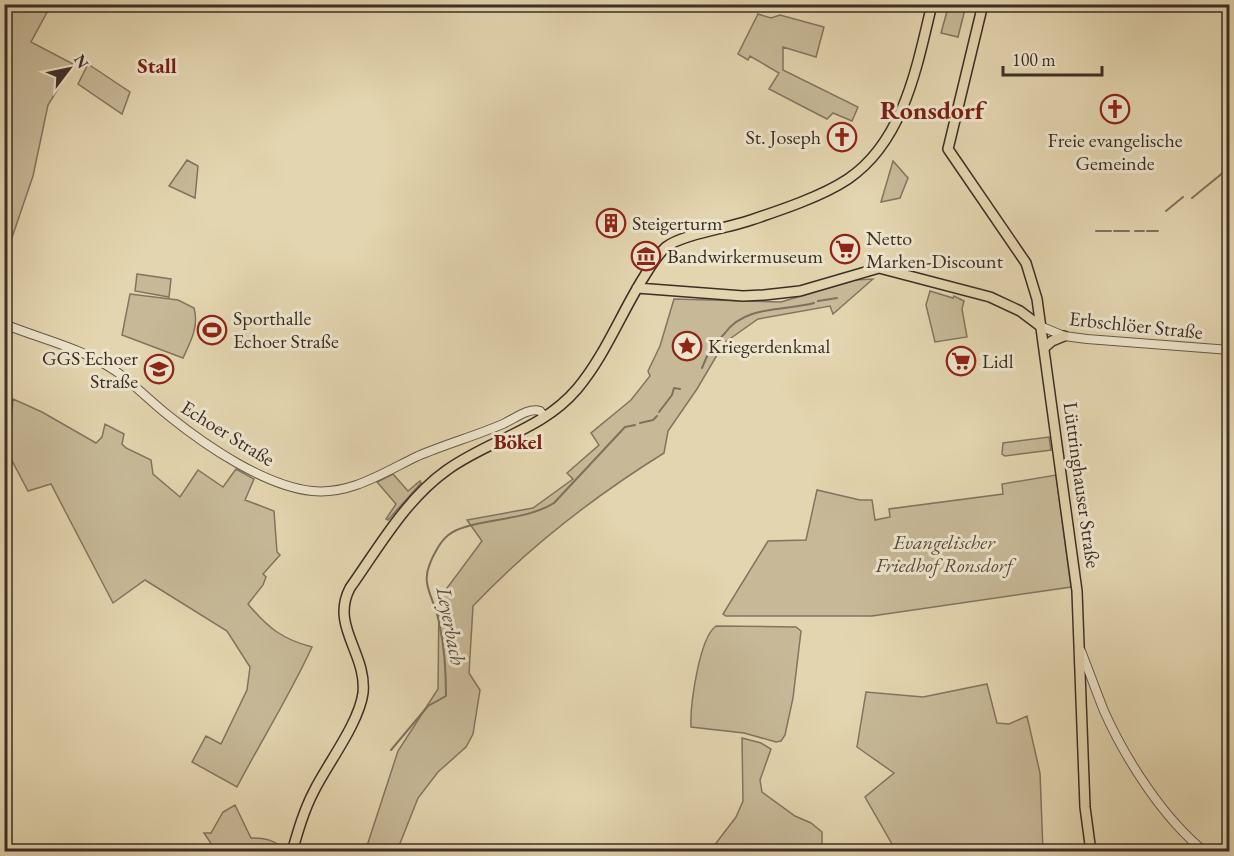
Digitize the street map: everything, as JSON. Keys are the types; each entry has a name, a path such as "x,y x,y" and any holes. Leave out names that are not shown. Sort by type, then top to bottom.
{"main road":[{"path":"292,852 313,792 355,718 362,699 360,664 343,618 343,603 350,588 399,518 436,478 462,460 545,417 568,398 589,372 637,288 657,258 670,245 769,214 845,181 870,160 899,118 920,55 932,4"},
{"name":"Lüttringhauser Straße","path":"982,4 948,149 1026,263 1037,299 1073,551 1081,651 1085,807 1090,852"},
{"path":"637,288 743,296 764,295 800,291 879,268 990,297 1009,305 1041,326"},
{"path":"1045,347 1064,336"}],"street":[{"name":"Echoer Straße","path":"4,324 74,349 101,362 118,373 171,418 245,468 270,480 312,491 355,487 418,456 486,431 531,410 540,411 545,417"},
{"name":"Erbschlöer Straße","path":"1041,326 1064,336 1230,350"},
{"path":"1081,651 1107,717 1146,786 1180,829 1205,852"}],"green space":[{"path":"949,4 957,9 966,5 958,37 941,33"},
{"path":"4,5 51,5 31,42 73,64 48,105 33,176 5,258"},
{"path":"758,14 771,18 780,15 824,27 816,57 783,47 783,70 858,107 852,121 833,113 827,119 769,89 779,73 750,56 748,60 738,54"},
{"path":"88,64 130,92 122,114 78,84"},
{"path":"187,160 198,166 195,198 169,186"},
{"path":"893,161 908,178 900,198 881,202"},
{"path":"137,274 171,279 169,297 135,291"},
{"path":"873,279 833,314 830,306 758,319 724,343 697,389 668,431 664,453 588,505 540,543 473,606 469,673 480,690 473,734 466,747 438,772 418,798 397,851 365,852 398,751 438,689 439,599 482,541 467,520 533,508 573,479 567,473 599,445 591,433 631,400 650,376 648,371 660,346 674,299 781,302 855,280"},
{"path":"930,291 953,298 954,296 964,301 962,309 967,337 935,342 926,305"},
{"path":"130,294 178,300 194,308 195,327 183,358 122,335"},
{"path":"13,399 42,412 96,443 102,437 105,424 124,434 122,444 151,460 153,474 180,497 198,470 223,487 236,469 254,479 245,500 274,511 277,552 280,555 263,574 266,577 263,585 248,604 276,632 312,647 237,787 192,762 206,736 221,744 247,690 250,667 227,631 145,580 113,603 51,484 28,491 8,453"},
{"path":"1049,437 1051,450 1005,456 1002,454 1003,443"},
{"path":"393,474 408,491 420,481 421,483 388,520 386,519 396,504 377,482"},
{"name":"Evangelischer Friedhof Ronsdorf","path":"1056,475 1071,587 872,616 726,616 723,614 768,541 806,540 817,490 860,500 872,500 875,520 890,517 889,509 1003,494 1002,484"},
{"path":"716,626 796,627 801,631 793,698 785,735 781,741 776,742 744,733 691,727 692,704 700,658 710,633"},
{"path":"987,684 997,723 1009,724 1027,716 1040,773 1043,851 896,851 865,797 894,773 857,747 866,692 923,697"},
{"path":"742,738 761,743 771,749 760,780 762,792 822,832 820,851 710,851 736,817 743,801"},
{"path":"235,805 251,838 270,840 287,851 216,851 204,833 211,833 223,812"}],"waterway":[{"name":"Leyerbach","path":"1192,198 1230,167"},
{"name":"Leyerbach","path":"1166,211 1183,197"},
{"name":"Leyerbach","path":"1096,231 1111,231"},
{"name":"Leyerbach","path":"1114,231 1129,231"},
{"name":"Leyerbach","path":"1135,231 1144,231"},
{"name":"Leyerbach","path":"1147,231 1158,231"},
{"name":"Leyerbach","path":"818,301 837,298"},
{"name":"Leyerbach","path":"702,368 708,354 713,351 718,341 733,324 743,318 766,310 814,303"},
{"name":"Leyerbach","path":"659,412 672,395 674,388 680,389"},
{"name":"Leyerbach","path":"640,423 653,420 657,416"},
{"name":"Leyerbach","path":"391,750 428,706 446,696 442,636 427,581 427,572 442,541 460,529 533,512 554,503 625,427 635,425"}],"place":[{"name":"Freie evangelische Gemeinde","path":"1115,109"},
{"name":"St. Joseph","path":"842,137"},
{"name":"Steigerturm","path":"611,223"},
{"name":"Netto Marken-Discount","path":"845,249"},
{"name":"Bandwirkermuseum","path":"646,256"},
{"name":"Sporthalle Echoer Straße","path":"212,330"},
{"name":"Kriegerdenkmal","path":"687,346"},
{"name":"Lidl","path":"961,361"},
{"name":"GGS Echoer Straße","path":"159,369"}],"district":[{"name":"Stall","path":"157,66"},
{"name":"Ronsdorf","path":"932,110"},
{"name":"Bökel","path":"518,442"}]}
